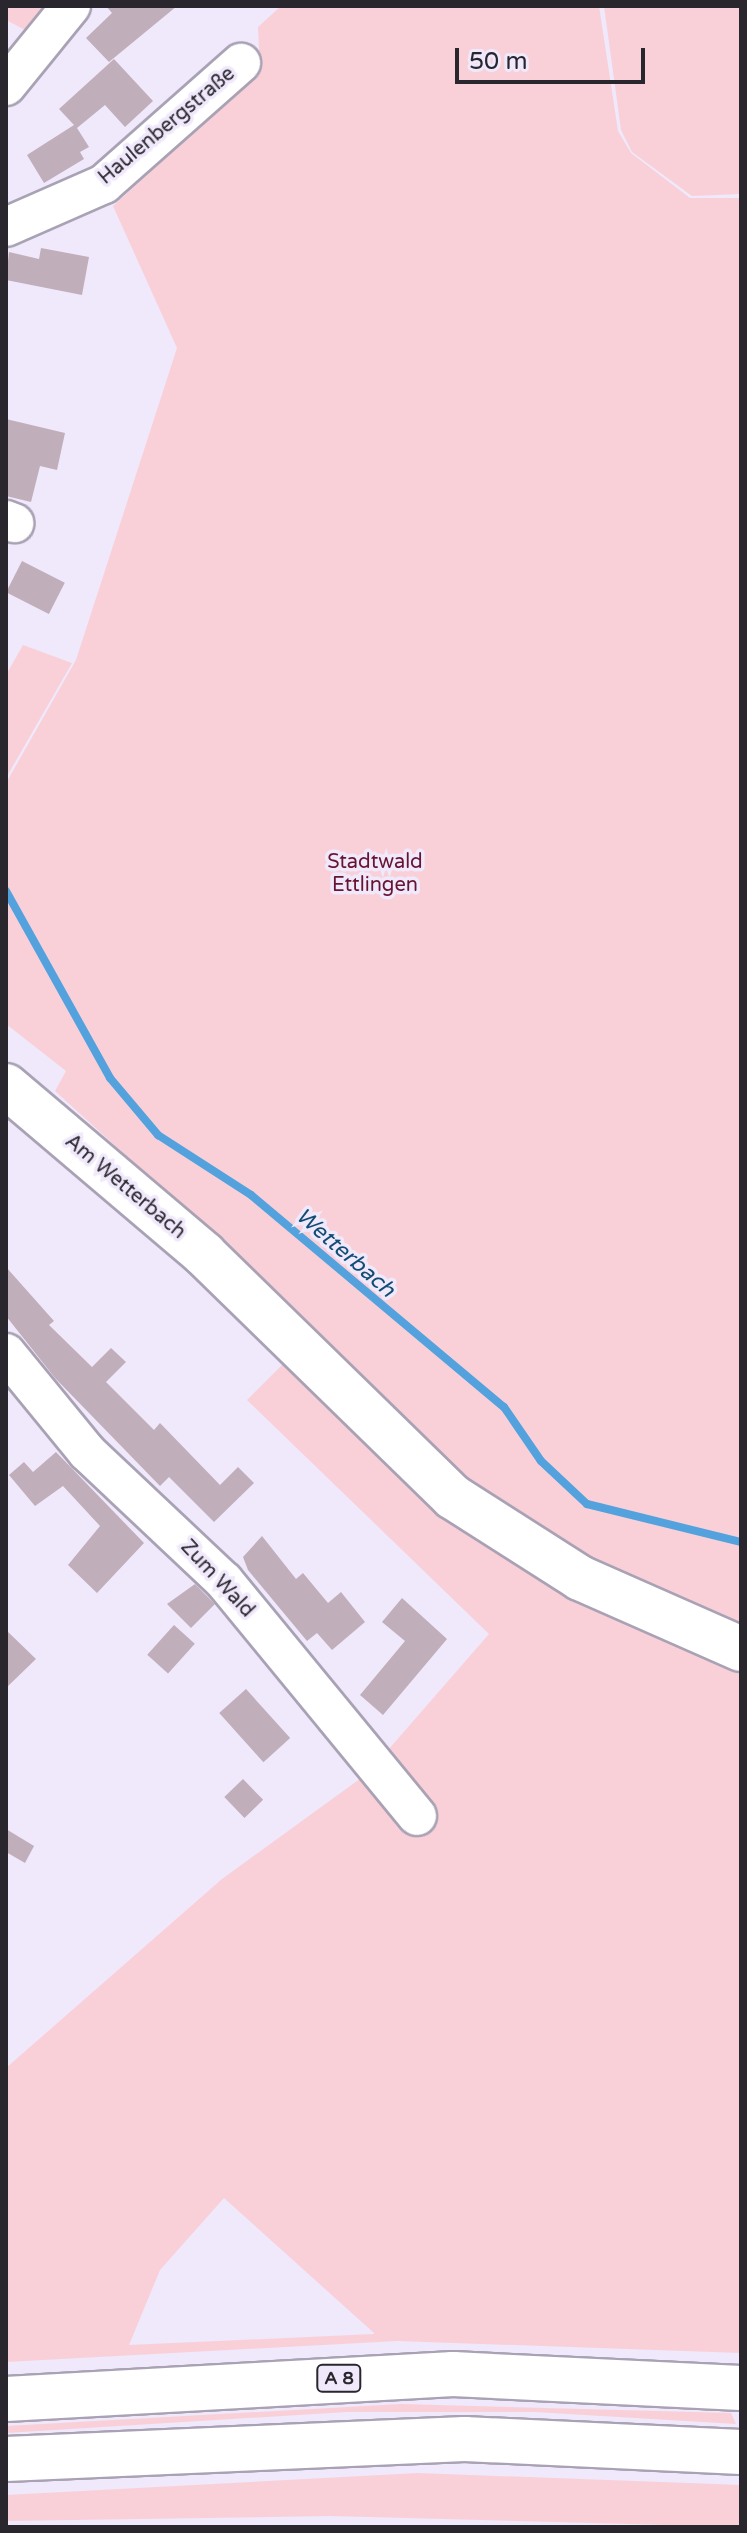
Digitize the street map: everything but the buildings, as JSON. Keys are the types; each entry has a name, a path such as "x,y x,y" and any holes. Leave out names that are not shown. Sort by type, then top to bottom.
{"main road":[{"name":"Am Wetterbach","path":"6,1086 243,1291 381,1432 479,1517 580,1578 741,1649"},
{"name":"A 8","path":"6,2399 453,2374 741,2388"},
{"path":"6,2459 465,2439 741,2452"}],"street":[{"path":"6,86 71,6"},
{"name":"Haulenbergstraße","path":"6,227 104,184 241,63"},
{"name":"Zum Wald","path":"6,1353 87,1452 224,1581 417,1816"}],"green space":[{"path":"6,6 57,6 35,35 6,20"},
{"name":"Stadtwald Ettlingen","path":"281,6 599,6 618,131 631,153 690,198 741,198 741,2353 397,2341 6,2362 6,2068 222,1879 368,1773 489,1634 247,1400 309,1338 235,1255 55,1091 66,1071 6,1024 6,783 76,660 177,348 113,206 260,71 258,27","holes":["224,2198 374,2334 129,2345 160,2270"]},
{"path":"604,6 741,6 741,194 692,196 632,152 621,130"},
{"path":"23,645 72,663 6,778 6,675"},
{"path":"401,2404 731,2413 736,2424 535,2412 347,2412 6,2433 6,2426"},
{"path":"418,2473 741,2485 741,2527 330,2516 6,2521 6,2495"}],"waterway":[{"name":"Wetterbach","path":"6,891 110,1078 158,1135 251,1195 504,1407 541,1461 587,1504 741,1542"}]}
